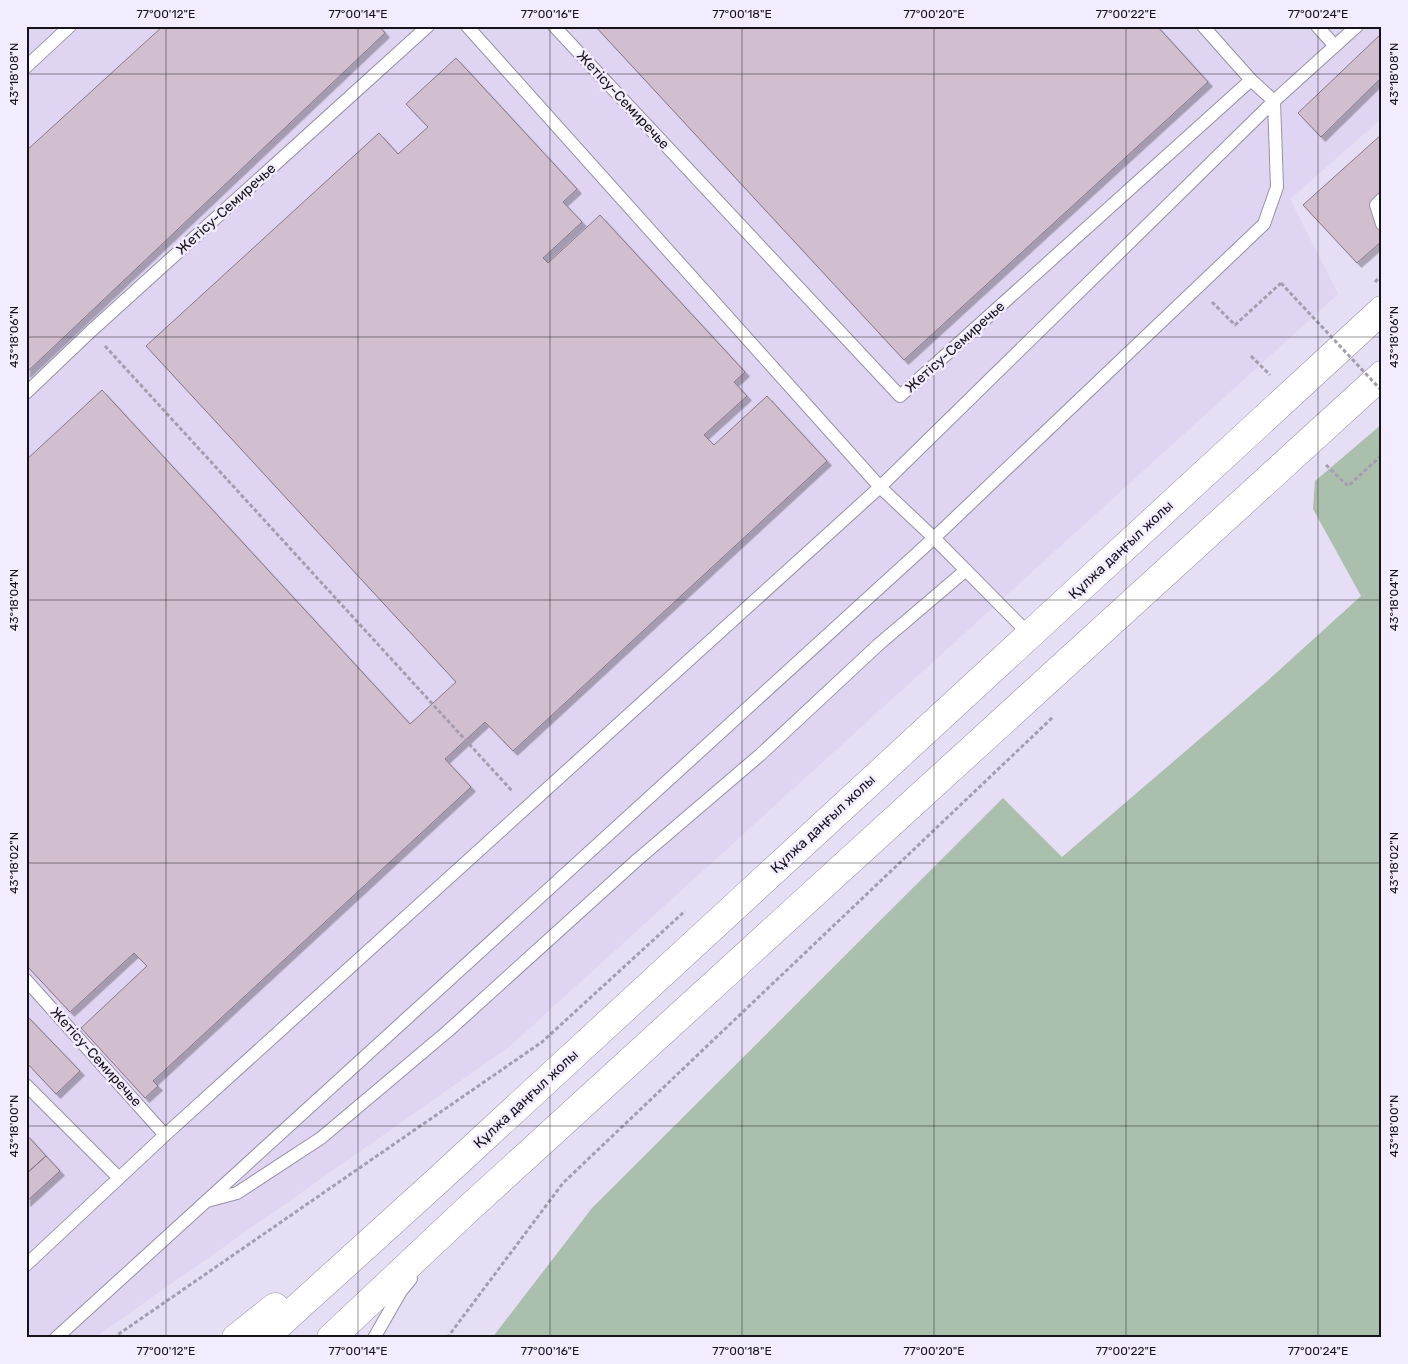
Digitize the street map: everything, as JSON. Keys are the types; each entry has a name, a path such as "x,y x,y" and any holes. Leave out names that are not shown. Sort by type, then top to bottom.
{"main road":[{"name":"Құлжа даңғыл жолы","path":"264,1338 436,1182 1382,310"},
{"path":"331,1338 467,1210 1382,375"},
{"path":"236,1338 436,1182"}],"lane":[{"path":"26,67 70,26"},
{"name":"Жетісу-Семиречье","path":"26,393 91,331 428,26"},
{"path":"467,26 880,487 934,538 1029,634"},
{"name":"Жетісу-Семиречье","path":"554,26 900,396 1251,80"},
{"path":"56,1338 934,538 1264,224 1277,187 1274,101 1251,80 1203,26"},
{"path":"1317,26 1335,46"},
{"path":"26,1265 165,1135 880,487 1274,101 1357,26"},
{"path":"1382,200 1376,205 1382,224"},
{"path":"205,1202 237,1193 321,1138 448,1031 630,867 760,755 878,645 966,570"},
{"name":"Жетісу-Семиречье","path":"26,980 165,1135"},
{"path":"26,1085 119,1178"},
{"path":"374,1338 401,1291 467,1210"}],"path":[{"path":"1374,282 1382,275"},
{"path":"1197,286 1235,325 1280,283 1382,391"},
{"path":"1323,329 1330,322"},
{"path":"91,331 527,807"},
{"path":"1252,356 1271,376 1264,382"},
{"path":"1348,486 1382,456"},
{"path":"447,1338 563,1183 1056,714"},
{"path":"113,1338 542,1042 688,908"}],"shaded area":[{"path":"26,26 1382,26 1382,118 1290,199 1338,294 510,1046 94,1338 26,1338"}],"green space":[{"path":"1382,424 1382,1338 492,1338 592,1208 1003,798 1062,857 1265,683 1361,596 1313,509 1315,481"}],"building":[{"path":"163,26 379,26 385,33 26,373 26,151"},
{"path":"595,26 1157,26 1208,82 904,360"},
{"path":"1382,33 1382,77 1321,137 1298,113"},
{"path":"456,58 577,189 563,202 582,222 543,258 548,263 600,215 745,372 734,382 747,396 704,435 714,445 767,396 827,461 513,751 485,722 445,759 471,787 153,1081 158,1086 145,1098 81,1028 147,966 134,953 70,1012 26,965 26,460 102,390 410,724 456,682 146,346 379,133 398,154 428,127 406,104"},
{"path":"1382,134 1382,241 1357,263 1303,205"},
{"path":"26,1015 80,1071 56,1094 26,1062"},
{"path":"26,1134 46,1156 26,1174"},
{"path":"46,1156 60,1171 26,1202 26,1174"}]}
